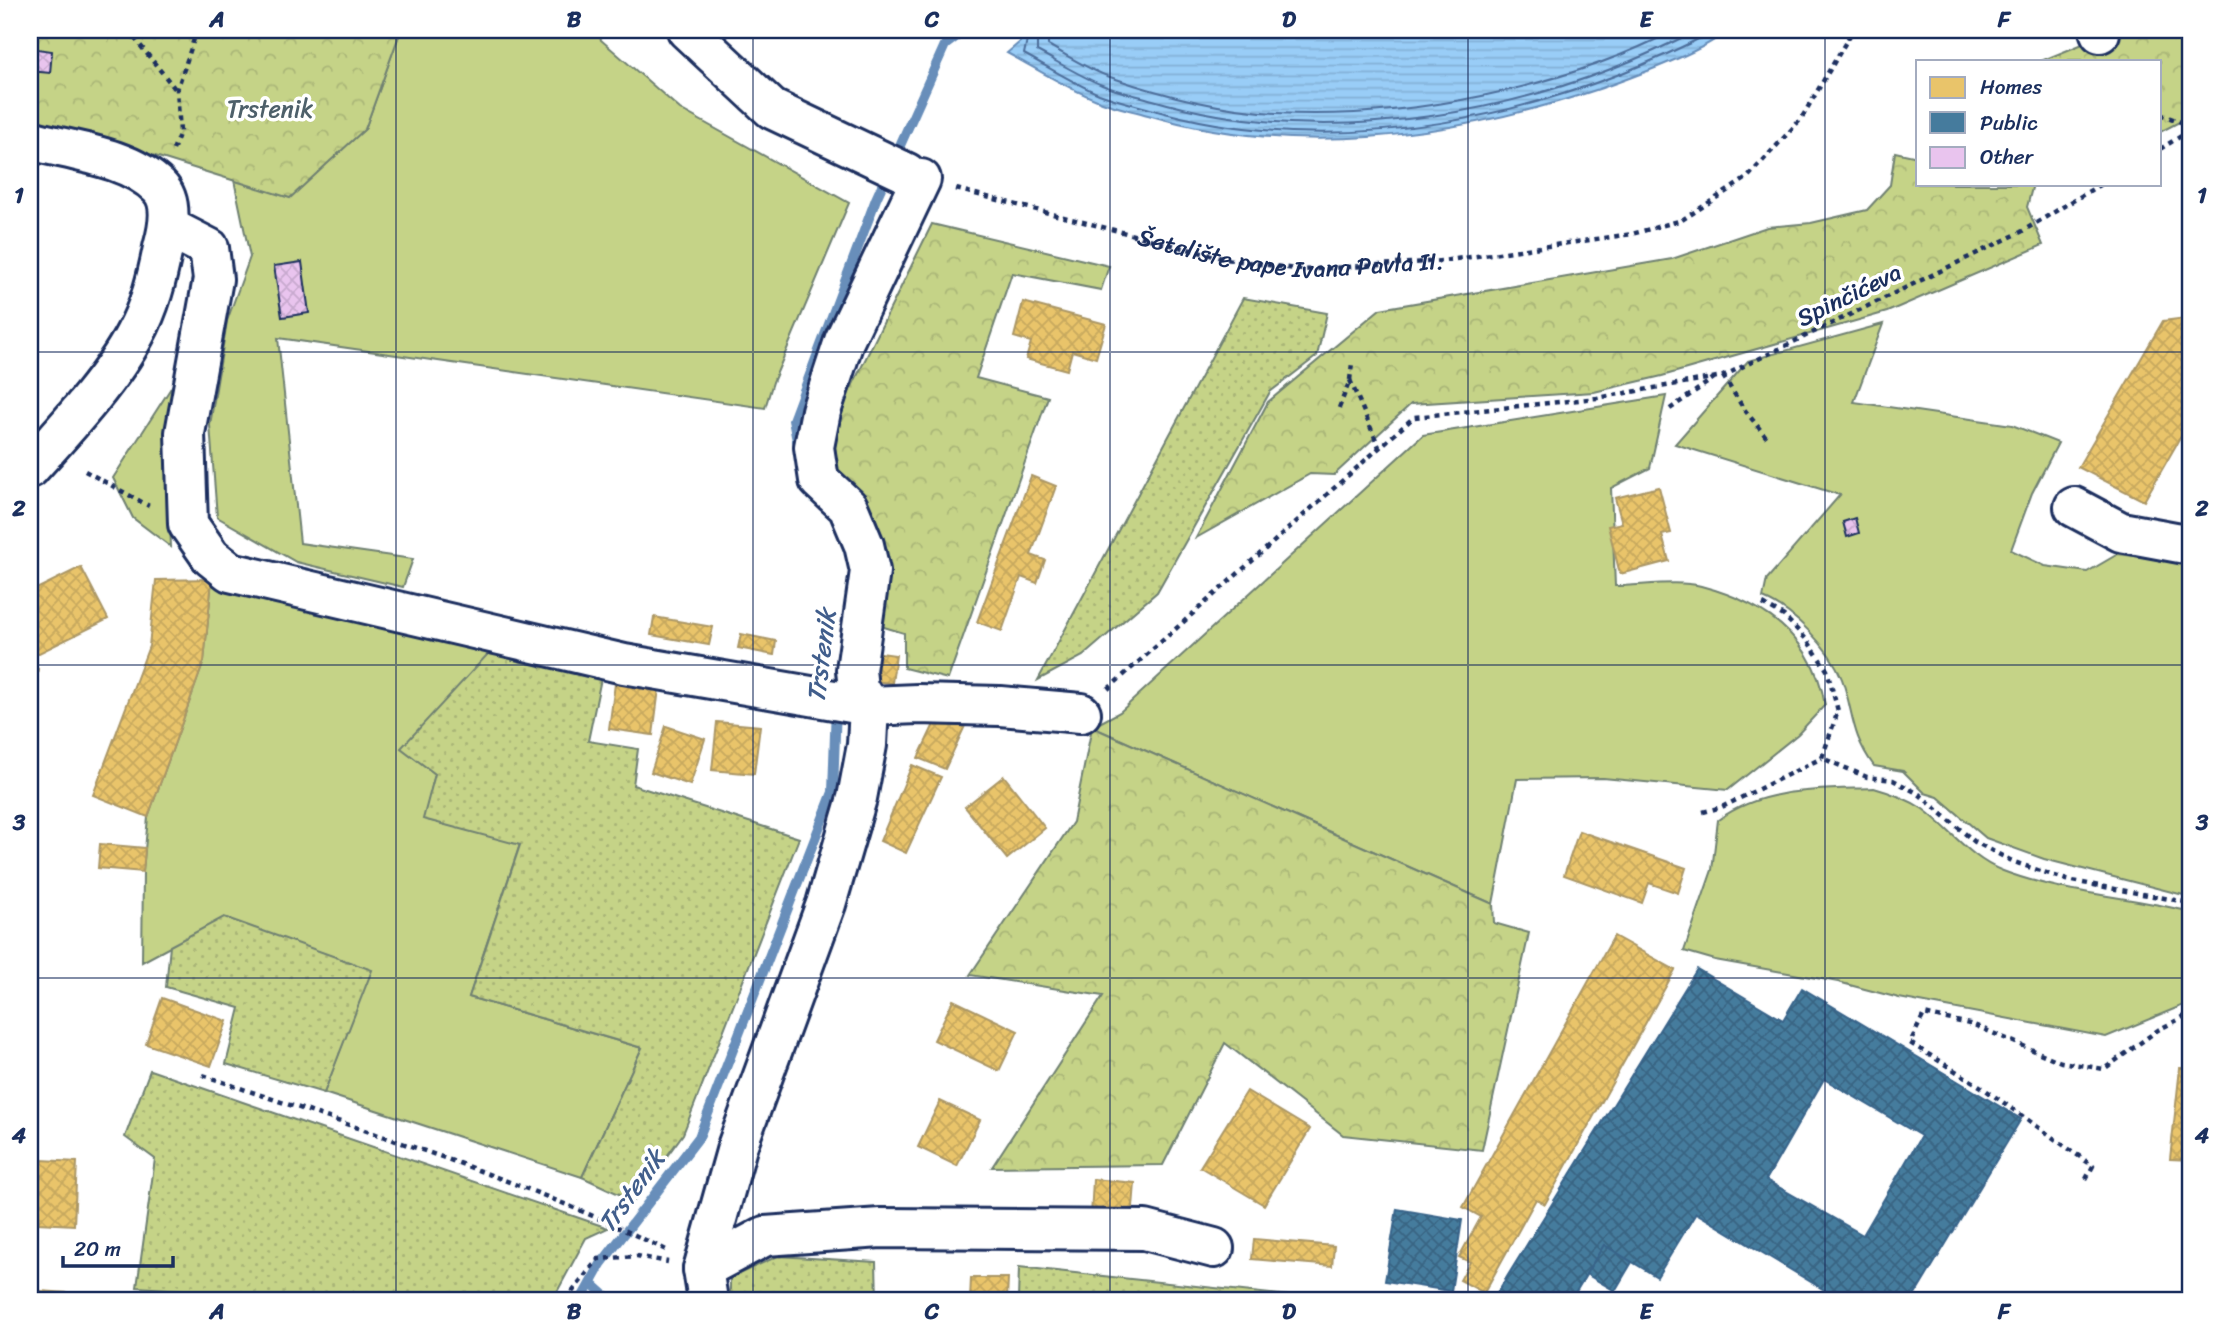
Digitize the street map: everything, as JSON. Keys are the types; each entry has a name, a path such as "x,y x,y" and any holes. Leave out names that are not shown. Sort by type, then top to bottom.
{"street":[{"path":"687,30 772,109 914,176 844,341 821,411 814,447 820,480 848,507 870,571 856,670 858,688 848,702"},
{"path":"30,141 126,167 160,188 165,197 168,228 153,295 135,335 105,378 30,468"},
{"path":"168,228 209,248 213,261 214,279 185,433 188,524 211,558 230,572 624,664 848,702 972,705 1081,713"},
{"path":"2074,508 2122,533 2191,545"},
{"path":"706,1284 738,1144 826,904 857,798 867,745 848,702"},
{"path":"706,1284 765,1236 881,1228 1145,1230 1214,1248"}],"path":[{"path":"128,30 177,90"},
{"path":"160,188 180,132 177,90 197,30"},
{"name":"Šetalište pape Ivana Pavla II.","path":"914,176 1226,259 1302,270 1442,261 1632,234 1682,220 1747,178 1801,119 1850,35 1857,30"},
{"path":"2162,115 2191,128"},
{"path":"2162,148 2191,128"},
{"name":"Spinčićeva","path":"1081,713 1415,417 1597,398 1723,376 2021,232 2098,186"},
{"path":"1339,408 1350,380 1352,363"},
{"path":"1723,376 1767,438"},
{"path":"1670,409 1714,377"},
{"path":"1350,380 1379,447"},
{"path":"85,471 138,501"},
{"path":"1703,812 1722,807 1822,758 1838,711 1827,670 1807,640 1784,616 1763,604"},
{"path":"1822,758 1867,777 1893,780 1919,794 1975,842 2014,862 2067,880 2191,903"},
{"path":"2086,1179 2093,1166 1980,1086 1910,1044 1924,1014 1974,1025 2061,1062 2104,1069 2158,1030 2191,1013"},
{"path":"203,1075 486,1175 621,1228 652,1243"},
{"path":"566,1300 598,1259 637,1256"}],"green space":[{"name":"Trstenik","path":"30,30 401,30 365,129 290,198 139,151 30,126"},
{"path":"401,30 597,30 601,40 680,109 849,203 773,382 765,408 278,338 300,543 413,559 403,587 296,562 217,517 210,425 227,321 250,257 234,180 290,197 365,129"},
{"path":"2117,30 2191,30 2191,116 2162,131 2162,60 2043,60"},
{"path":"1895,152 1916,157 1916,186 2032,186 2027,207 2043,245 1887,312 1662,376 1594,392 1411,404 1334,475 1310,474 1196,538 1268,402 1380,309 1672,259 1767,227 1811,223 1867,210 1890,185"},
{"path":"932,224 1109,266 1101,290 1012,273 976,378 1048,397 948,679 904,668 904,633 874,624 887,551 873,511 839,478 832,427"},
{"path":"1243,298 1327,313 1317,356 1270,392 1157,592 1083,656 1038,680"},
{"path":"1883,324 1854,402 2012,425 2058,443 2032,493 2011,550 2045,566 2087,572 2118,554 2191,563 2191,897 2044,859 1986,838 1938,797 1925,793 1903,771 1874,766 1861,743 1842,679 1829,655 1798,621 1763,598 1767,579 1840,495 1675,444 1748,361"},
{"path":"185,366 167,450 171,547 133,518 113,478"},
{"path":"1666,396 1650,468 1611,488 1615,586 1692,584 1725,593 1766,613 1798,642 1819,681 1825,705 1798,734 1728,790 1603,778 1517,779 1493,904 1092,727 1120,712 1423,435"},
{"path":"212,579 498,643 435,774 424,819 520,844 469,997 642,1048 582,1177 324,1093 371,970 224,918 142,962 143,872 148,817 204,661"},
{"path":"498,643 603,669 588,741 638,749 633,785 799,838 683,1134 634,1201 582,1177 642,1048 469,997 520,845 423,819 435,774 401,748"},
{"path":"1092,727 1493,904 1494,923 1529,933 1482,1150 1343,1135 1225,1043 1163,1165 992,1167 1103,996 970,975 1073,822"},
{"path":"1874,788 1912,802 1923,809 1981,859 2003,871 2049,885 2191,912 2191,1002 2106,1037 1899,998 1838,982 1715,960 1684,951 1712,870 1718,820 1753,801 1772,796 1813,790"},
{"path":"224,917 372,970 324,1093 226,1064 240,1008 166,987 170,946"},
{"path":"150,1070 608,1228 586,1238 557,1292 526,1300 250,1300 231,1293 137,1287 155,1159 125,1137"},
{"path":"778,1256 876,1262 877,1300 730,1300 730,1278"},
{"path":"1019,1267 1327,1300 1018,1300"}],"water":[{"path":"1022,30 1727,30 1704,46 1668,63 1547,105 1434,130 1319,139 1262,136 1205,128 1103,102 1063,84 1007,53 1020,42"}],"building: Homes":[{"path":"1023,302 1106,324 1096,358 1072,351 1067,370 1026,359 1031,342 1014,337"},
{"path":"2186,318 2191,321 2191,419 2144,501 2078,467 2163,321"},
{"path":"1031,476 1056,486 1031,555 1045,560 1037,583 1021,577 1002,631 977,622"},
{"path":"1659,487 1671,533 1662,535 1669,561 1620,574 1608,526 1622,523 1615,498"},
{"path":"81,567 108,619 31,657 30,592"},
{"path":"212,579 204,661 148,817 93,795 149,646 156,580"},
{"path":"654,617 713,627 709,645 651,635"},
{"path":"741,634 776,641 774,655 738,648"},
{"path":"866,651 896,655 892,683 862,680"},
{"path":"30,667 38,669 30,710"},
{"path":"616,676 660,681 653,735 609,729"},
{"path":"937,718 965,726 945,769 918,758"},
{"path":"717,722 760,726 754,774 712,770"},
{"path":"666,726 705,739 690,785 651,772"},
{"path":"912,765 941,777 906,853 880,841"},
{"path":"1004,776 1045,828 1007,859 965,807"},
{"path":"1579,831 1686,868 1678,893 1649,883 1642,903 1564,875"},
{"path":"100,844 145,848 143,872 98,868"},
{"path":"1614,936 1675,970 1545,1204 1536,1199 1484,1293 1460,1280 1470,1262 1459,1257 1481,1217 1463,1207"},
{"path":"162,998 227,1021 211,1066 146,1044"},
{"path":"953,1000 1018,1031 999,1071 934,1040"},
{"path":"2180,1068 2191,1068 2191,1160 2170,1159"},
{"path":"1247,1091 1310,1129 1264,1205 1200,1167"},
{"path":"940,1101 980,1120 957,1166 918,1147"},
{"path":"41,1160 77,1162 74,1225 38,1223"},
{"path":"1093,1179 1135,1183 1132,1220 1091,1217"},
{"path":"1254,1239 1334,1246 1332,1266 1252,1259"},
{"path":"30,1250 33,1250 32,1300 30,1300"},
{"path":"971,1278 1008,1278 1007,1300 970,1300"},
{"path":"40,1291 110,1296 110,1300 39,1300"}],"building: Public":[{"path":"1697,969 1783,1020 1802,988 2021,1119 1912,1300 1841,1300 1696,1213 1657,1277 1604,1245 1571,1300 1511,1300 1497,1293","holes":["1824,1079 1921,1136 1863,1235 1766,1180"]},
{"path":"1397,1209 1462,1220 1451,1291 1385,1281"},
{"path":"1604,1245 1632,1262 1615,1291 1586,1274"}],"building: Other":[{"path":"30,48 52,51 50,73 30,71"},
{"path":"302,262 309,313 282,317 274,266"},
{"path":"1855,518 1859,533 1847,537 1843,522"}],"waterway":[{"name":"Trstenik","path":"799,451 793,420 876,199 945,45 965,30"},
{"name":"Trstenik","path":"581,1300 601,1264 699,1137 833,792 836,705"},
{"name":"Trstenik","path":"591,1283 610,1300"}]}
